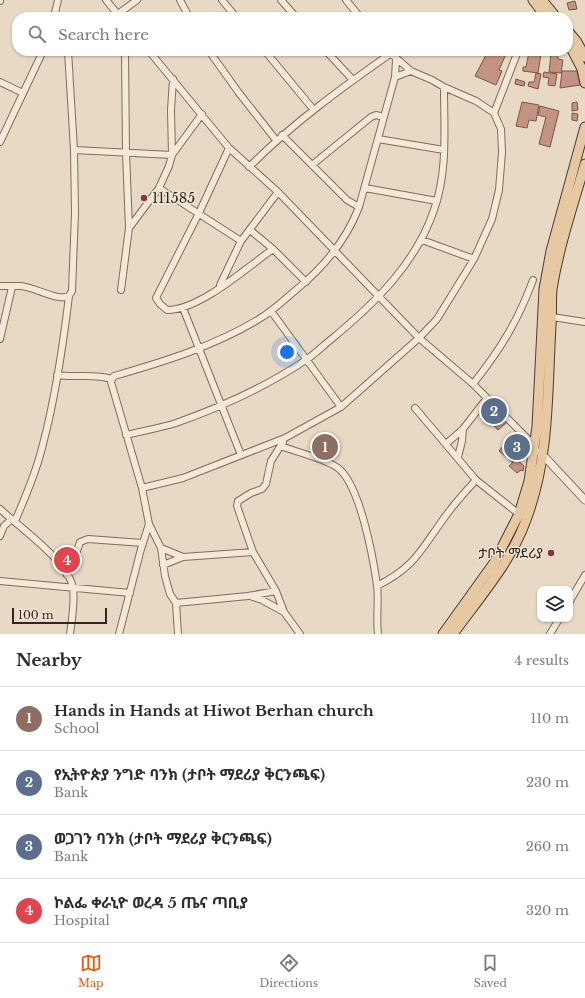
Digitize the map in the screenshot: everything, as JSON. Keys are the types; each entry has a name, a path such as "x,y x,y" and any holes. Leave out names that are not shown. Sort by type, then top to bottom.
{"main road":[{"path":"533,0 542,12"},
{"path":"542,0 552,12"},
{"path":"573,37 585,57"},
{"path":"573,52 582,69 585,83"},
{"path":"443,634 494,563 518,514 529,482 536,446 544,289 551,251 585,127"},
{"path":"453,634 515,544 526,521 538,484 547,430 552,290 560,250 583,178 585,164"}],"street":[{"path":"55,12 58,0"},
{"path":"106,0 116,12"},
{"path":"124,12 137,0"},
{"path":"180,0 186,12"},
{"path":"222,0 232,12"},
{"path":"281,0 292,12"},
{"path":"346,0 356,12"},
{"path":"0,142 41,56"},
{"path":"0,536 2,527 14,520 30,485 43,444 57,375 69,296 72,291 76,213 68,56"},
{"path":"121,290 129,228 126,153 125,56"},
{"path":"153,56 229,148 278,192 378,298 419,338 473,384 536,446 584,497"},
{"path":"213,56 239,93 276,140"},
{"path":"268,56 313,109"},
{"path":"330,56 352,80"},
{"path":"249,167 276,140 313,109 384,56"},
{"path":"142,488 183,478 285,438 341,407 419,338 437,319 474,259 492,219 499,190 502,152 501,130 494,113 476,101 444,88 432,80 411,71 392,56"},
{"path":"494,113 516,56"},
{"path":"178,634 176,603 170,594 163,565 161,548 149,524 142,488 111,382 112,379 114,376 160,362 199,347 258,320 306,282 335,252 352,226 359,207 395,77 396,60"},
{"path":"395,77 411,71"},
{"path":"129,228 159,188 169,166 172,155 171,110 173,79"},
{"path":"0,82 23,93"},
{"path":"126,435 175,423 222,404 276,378 308,359 356,319 378,298 402,269 422,240 437,201 442,175 444,150 444,88"},
{"path":"172,155 202,114"},
{"path":"312,165 371,117 376,115 384,117"},
{"path":"282,135 347,200 359,207"},
{"path":"378,139 444,150"},
{"path":"229,148 199,213 156,298 167,310 183,308 209,295 273,249"},
{"path":"74,150 172,155"},
{"path":"159,188 241,241"},
{"path":"365,188 437,201"},
{"path":"220,287 230,262 241,241 278,192"},
{"path":"250,230 273,249 306,282"},
{"path":"422,240 474,259"},
{"path":"473,384 510,332 525,301 532,280"},
{"path":"0,286 19,286 65,298 69,296"},
{"path":"0,339 12,287"},
{"path":"183,308 241,455"},
{"path":"271,311 308,359 341,407"},
{"path":"552,317 585,322"},
{"path":"57,375 75,377 85,374 101,375 112,379"},
{"path":"446,444 463,429 487,398"},
{"path":"415,408 476,480 518,514"},
{"path":"458,458 463,429"},
{"path":"285,438 272,461 266,484 262,489 251,493 238,501 237,506 253,552 276,591 284,612 300,634"},
{"path":"281,446 327,462 338,468 346,477 354,492 362,512 377,586 378,634"},
{"path":"377,586 406,568 419,555 442,520 476,480"},
{"path":"0,509 28,530 67,575 73,587 70,634"},
{"path":"119,634 149,524"},
{"path":"67,575 73,565 80,542 88,539 143,543"},
{"path":"161,548 183,557"},
{"path":"163,565 183,557 253,552"},
{"path":"573,596 585,575"},
{"path":"0,581 130,593"},
{"path":"176,603 248,596 276,591"},
{"path":"248,596 262,600 284,612"},
{"path":"550,634 557,622"}],"building":[{"path":"575,1 577,9 569,10 567,3"},
{"path":"485,56 505,56 499,70 502,71 496,85 475,76"},
{"path":"528,56 541,56 538,73 523,71 523,67 526,67"},
{"path":"551,56 558,56 558,59 563,60 561,73 549,72"},
{"path":"562,71 577,71 580,85 560,88"},
{"path":"544,72 557,74 555,86 548,85 549,78 543,77"},
{"path":"536,73 541,74 538,89 528,86 529,82 534,82"},
{"path":"516,79 525,82 524,86 515,84"},
{"path":"522,102 539,105 536,121 529,120 527,128 516,126"},
{"path":"577,102 578,110 572,111 572,103"},
{"path":"540,106 559,111 550,147 539,144 546,117 538,115"},
{"path":"572,113 578,114 577,121 572,120"},
{"path":"494,409 507,422 498,430 486,417"},
{"path":"508,440 521,451 512,462 499,451"},
{"path":"516,459 524,466 523,471 521,470 517,473 509,466"}],"place":[{"name":"111585","path":"144,198"},
{"name":"የኢትዮጵያ ንግድ ባንክ (ታቦት ማደሪያ ቅርንጫፍ)","path":"494,411"},
{"name":"Hands in Hands at Hiwot Berhan church","path":"325,447"},
{"name":"ወጋገን ባንክ (ታቦት ማደሪያ ቅርንጫፍ)","path":"517,447"},
{"name":"ታቦት ማደሪያ","path":"551,553"},
{"name":"ኮልፌ ቀራኒዮ ወረዳ 5 ጤና ጣቢያ","path":"67,560"}]}
